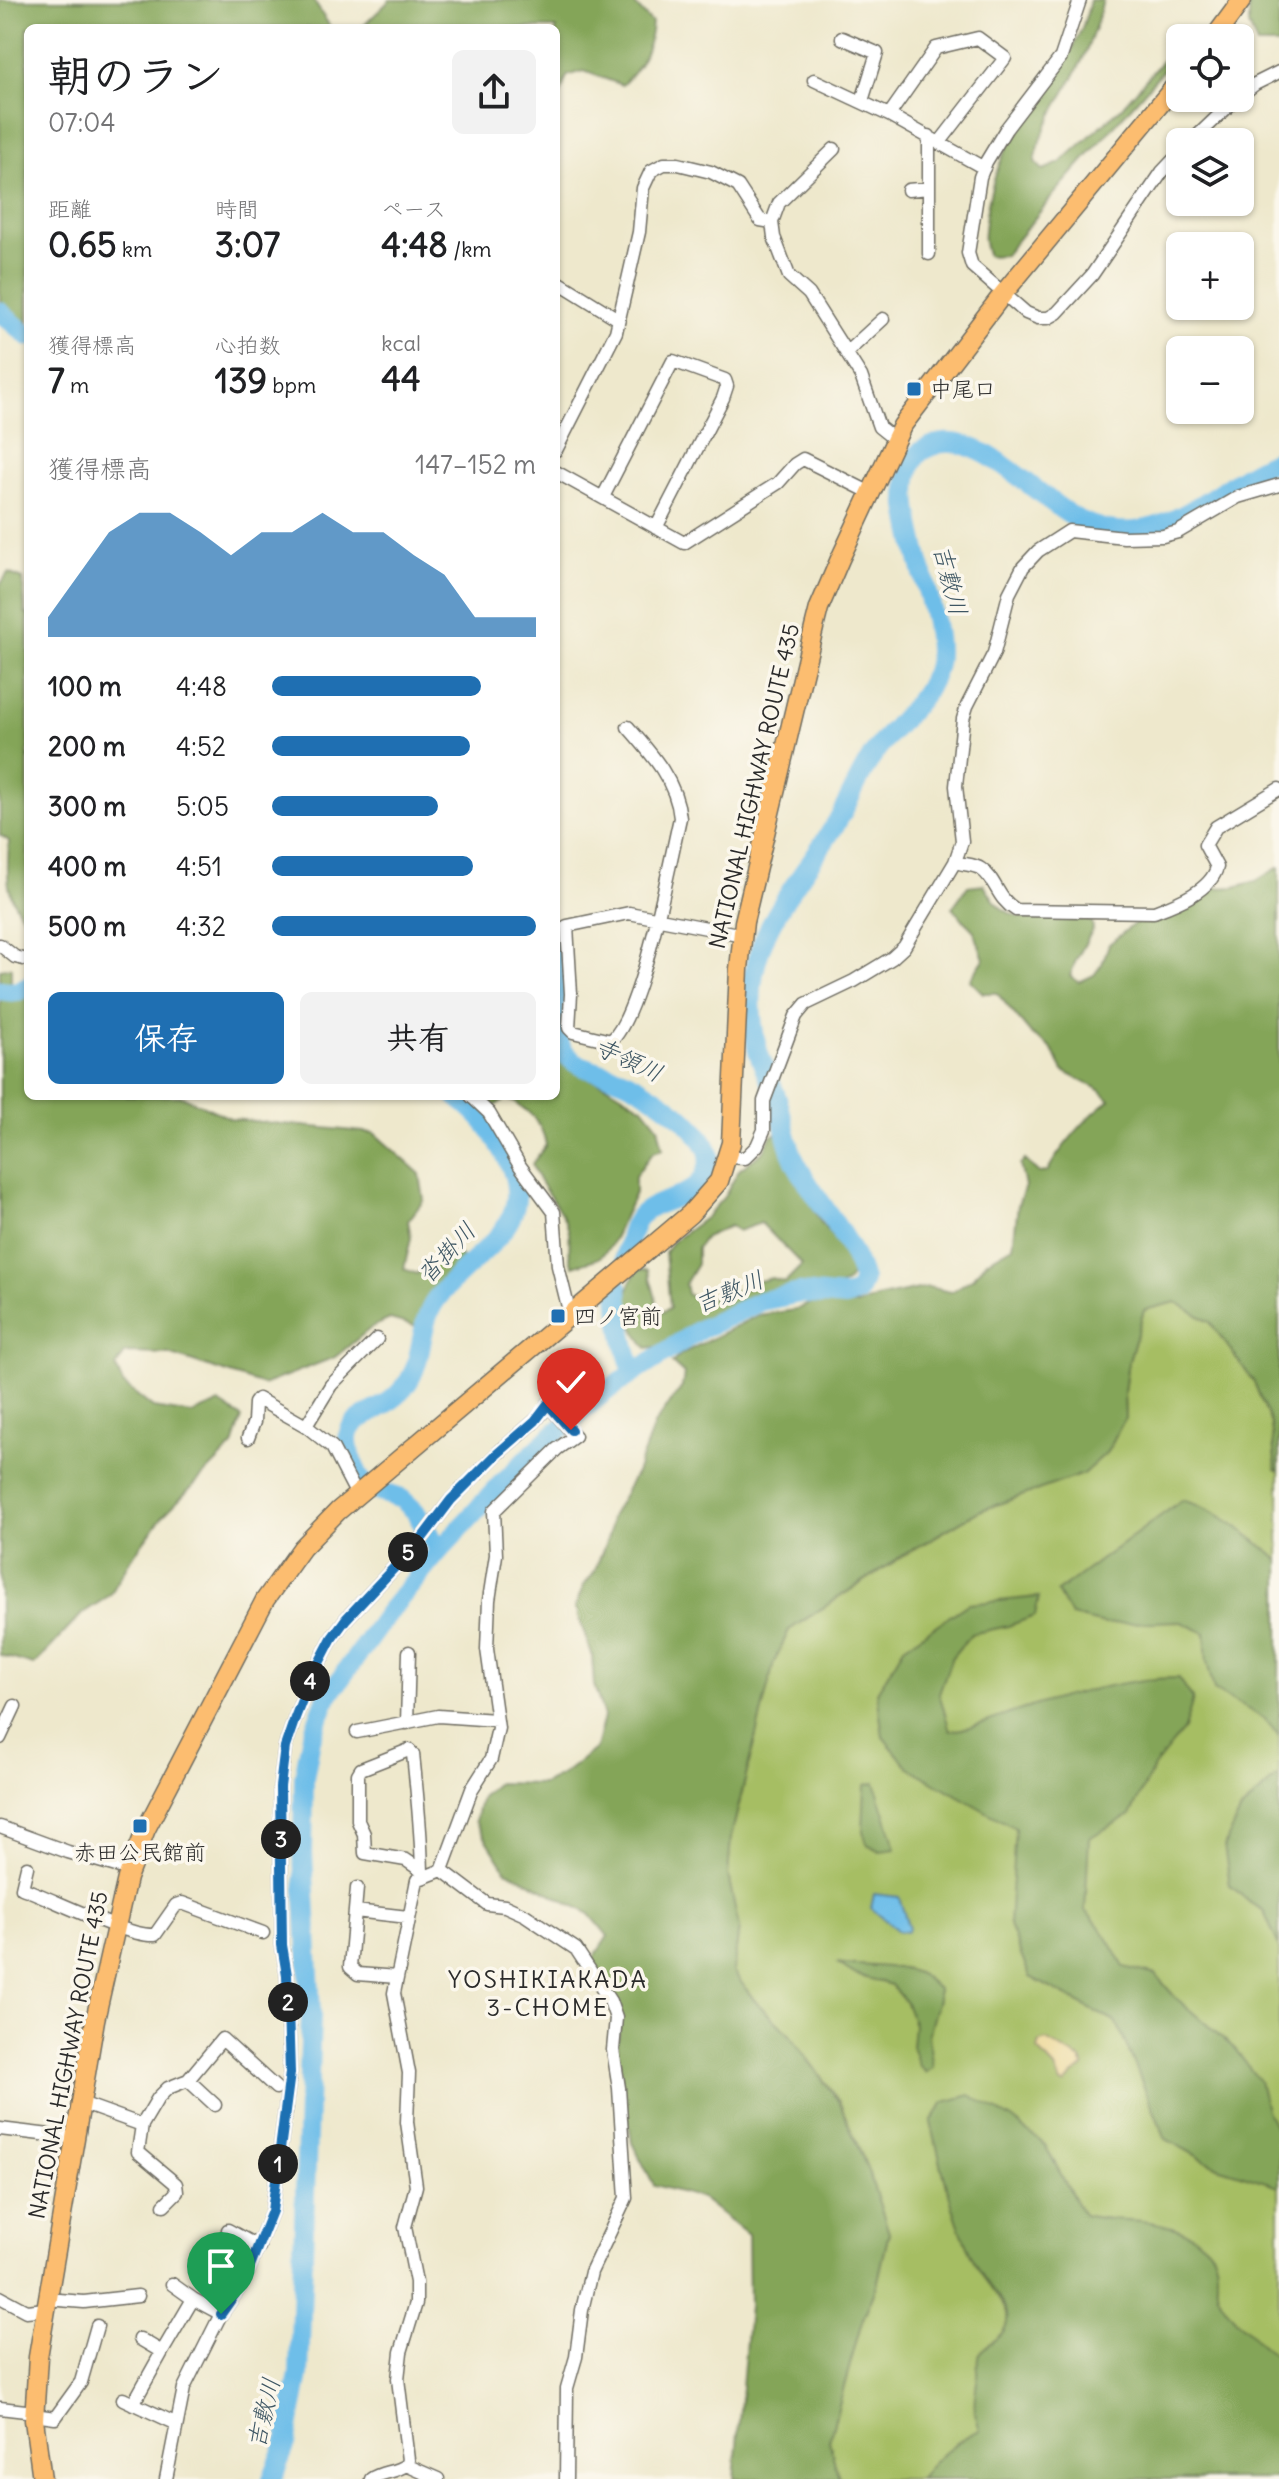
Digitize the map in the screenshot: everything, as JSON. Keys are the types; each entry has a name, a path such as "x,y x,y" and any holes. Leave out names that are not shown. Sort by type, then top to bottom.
{"highway":[{"path":"1224,24 1242,0"},
{"name":"NATIONAL HIGHWAY ROUTE 435","path":"42,2479 34,2413 38,2357 74,2138 115,1926 130,1870 146,1829 265,1600 302,1548 357,1495 690,1214 719,1181 728,1157 734,1120 743,935 819,608 894,439 1003,294 1166,97"}],"street":[{"path":"1080,0 1061,57 1006,129 984,168 968,253 972,266 1032,317 1048,318 1057,313 1106,256 1166,168"},
{"path":"842,38 877,53 862,101"},
{"path":"889,115 936,48 978,38 1005,58 934,139 929,188 929,254"},
{"path":"1254,85 1279,72"},
{"path":"814,80 862,101 984,168"},
{"path":"1206,128 1223,112"},
{"path":"834,149 805,186 779,203 772,222 774,237 789,276 809,294 861,376 879,427 894,439"},
{"path":"560,442 616,332 639,232 643,188 651,171 664,164 678,164 711,172 738,186 760,220 772,222"},
{"path":"908,190 929,188"},
{"path":"560,283 618,319"},
{"path":"846,353 883,319"},
{"path":"603,497 673,361 725,380 727,386 723,398 656,528"},
{"path":"560,474 684,543 778,483 803,459 869,492"},
{"path":"728,1157 745,1158 757,1146 764,1130 766,1091 777,1071 796,1016 806,1004 854,981 904,947 955,862 962,841 956,786 963,719 994,653 1014,579 1023,567 1038,551 1069,531 1124,537 1163,536 1178,532 1238,497 1279,485"},
{"path":"628,727 659,762 679,806 680,818 658,917 633,1006 611,1041 573,1032 569,1028 571,994 567,926 629,913 658,917 743,935"},
{"path":"955,862 979,867 988,875 1003,902 1016,910 1154,912 1187,897 1215,875 1217,867 1205,845 1216,827 1279,789"},
{"path":"0,945 15,957 24,959"},
{"path":"475,1100 489,1113 520,1166 554,1212 558,1266 570,1315"},
{"path":"306,1426 336,1379 377,1339"},
{"path":"248,1438 258,1399 306,1426 332,1447 357,1495"},
{"path":"166,2479 175,2423 191,2370 221,2314 244,2281 272,2211 290,2073 287,1975 282,1945 280,1802 285,1747 309,1682 332,1638 381,1580 428,1532 451,1500 553,1403 575,1436 557,1449 494,1511 496,1555 489,1600 487,1649 498,1728 491,1759 472,1789 442,1870"},
{"path":"407,1723 409,1652"},
{"path":"0,1738 15,1706"},
{"path":"357,1732 438,1716 496,1720"},
{"path":"409,1750 413,1754 422,1874 406,1860 365,1853 364,1834 358,1821 358,1774 361,1769 409,1750"},
{"path":"0,1827 130,1870"},
{"path":"27,1867 22,1888 115,1926 146,1935 155,1935 176,1905 182,1903 263,1933"},
{"path":"371,2479 378,2474 399,2471 408,2460 398,2379 401,2352 416,2303 416,2282 405,2227 416,2186 407,2122 409,2073 395,2008 397,1977 417,1880 422,1874 442,1870 487,1904 505,1906 525,1915 576,1949 610,2001 616,2018 613,2050 619,2088 626,2198 591,2272 582,2310 576,2357 567,2388 566,2479"},
{"path":"357,1888 350,1967 358,1974 397,1977"},
{"path":"355,1911 408,1917"},
{"path":"164,2205 177,2192 176,2184 138,2152 142,2125 168,2096 188,2080 226,2035 263,2083 276,2088"},
{"path":"188,2080 215,2105"},
{"path":"81,2103 142,2125"},
{"path":"0,2129 74,2138"},
{"path":"228,2230 259,2247"},
{"path":"172,2284 221,2314"},
{"path":"0,2297 26,2311 47,2304 138,2296"},
{"path":"175,2423 128,2401 193,2299"},
{"path":"0,2408 55,2418 86,2384 97,2344 97,2326"},
{"path":"140,2339 162,2352"},
{"path":"406,2465 438,2479"}],"green space":[{"path":"0,0 313,0 328,24 24,24 24,326 0,310"},
{"path":"390,0 631,0 652,23 643,57 622,85 584,71 567,76 560,96 560,24 365,24"},
{"path":"1090,0 1103,0 1079,68 1039,147 1035,162 1043,170 1060,163 1122,107 1166,56 1166,67 1005,255 988,256 984,241 986,214 1002,159 1018,128 1071,51 1086,18"},
{"path":"1221,0 1279,0 1279,45 1257,45 1254,24 1249,24 1249,9"},
{"path":"8,573 23,579 24,918 15,904 9,885 9,841 0,835 0,585"},
{"path":"1279,867 1279,1471 1276,1469 1271,1423 1254,1382 1210,1322 1176,1302 1144,1310 1127,1368 1125,1418 1107,1452 1083,1474 979,1511 908,1552 789,1630 774,1662 731,1837 728,1875 739,1928 733,1971 755,2001 790,2035 839,2102 867,2168 889,2232 877,2285 862,2321 829,2441 839,2479 734,2479 749,2306 748,2235 701,2198 654,2185 632,2143 617,2052 620,2019 591,1962 608,1936 590,1914 506,1870 475,1821 481,1797 497,1783 543,1784 563,1774 596,1748 604,1717 594,1685 592,1655 575,1607 584,1585 594,1573 609,1534 611,1517 636,1473 654,1425 682,1387 684,1374 672,1363 681,1354 758,1315 796,1310 811,1303 859,1305 876,1298 928,1287 951,1292 973,1278 987,1261 1013,1246 1018,1205 1025,1186 1020,1165 1025,1160 1039,1173 1047,1172 1075,1133 1110,1100 1100,1090 1063,1071 1051,1048 1031,1034 997,993 983,993 970,980 984,959 974,931 952,908 968,886 984,884 999,906 1019,916 1092,921 1093,929 1070,976 1079,982 1094,975 1102,964 1109,944 1139,920 1165,914 1197,894 1214,888 1235,887 1256,881"},
{"path":"11,967 11,987 17,997 24,995 24,1100 191,1100 232,1119 374,1133 420,1174 424,1200 408,1221 411,1238 404,1269 417,1274 433,1256 457,1252 465,1261 427,1301 418,1327 390,1319 372,1327 335,1357 263,1385 169,1354 125,1353 116,1367 123,1384 153,1408 192,1414 219,1403 242,1418 233,1446 163,1516 130,1560 110,1595 83,1613 34,1665 0,1655 0,969"},
{"path":"560,1061 643,1107 658,1126 663,1149 653,1152 635,1176 635,1193 610,1247 599,1258 573,1266 568,1228 532,1164 546,1145 541,1129 528,1111 510,1100 560,1100"},
{"path":"485,1100 504,1100 493,1107"},
{"path":"780,1132 789,1159 821,1223 844,1250 854,1272 836,1290 803,1288 770,1293 709,1319 672,1344 647,1348 627,1310 628,1290 638,1269 648,1270 657,1315 670,1308 665,1253 671,1243 706,1217 724,1197 739,1170 764,1151 771,1136","holes":["761,1223 802,1265 785,1282 772,1278 759,1281 745,1289 701,1302 687,1294 685,1284 697,1264 697,1248 705,1237 730,1226 738,1231"]},
{"path":"1176,1302 1210,1322 1254,1382 1271,1424 1276,1469 1279,1471 1279,2479 839,2479 829,2441 862,2321 877,2285 889,2232 839,2101 790,2035 755,2001 733,1971 739,1928 728,1875 731,1837 774,1662 789,1630 908,1553 979,1511 1083,1474 1107,1452 1125,1418 1127,1368 1144,1310"},
{"path":"1182,1500 1222,1517 1279,1560 1279,1736 1265,1719 1214,1690 1207,1662 1205,1633 1179,1621 1104,1624 1071,1616 1057,1592"},
{"path":"1039,1597 1035,1616 971,1634 952,1657 939,1693 950,1731 1102,1687 1179,1678 1193,1699 1184,1729 1154,1767 1130,1815 1089,1838 1085,1911 1102,1930 1124,1967 1156,1975 1175,1997 1235,2049 1259,2081 1266,2110 1279,2135 1279,2186 1217,2167 1166,2139 1117,2023 1030,1977 1009,1926 1015,1828 909,1768 883,1737 877,1692 904,1647 968,1604"},
{"path":"1279,1775 1279,1946 1263,1910 1230,1885 1224,1846 1241,1810"},
{"path":"875,1783 896,1849 880,1851 867,1844 863,1831 865,1785"},
{"path":"837,1963 907,1970 923,1976 938,1989 928,2036 933,2067 926,2073 919,2066 912,2046 914,2025 906,2003 891,1985 856,1975"},
{"path":"970,2095 1012,2119 1045,2145 1083,2215 1167,2226 1194,2236 1211,2250 1216,2264 1217,2290 1224,2304 1273,2355 1279,2352 1279,2479 920,2479 947,2450 980,2430 974,2403 978,2358 980,2352 1003,2332 1007,2321 1004,2305 979,2270 961,2231 931,2122 944,2102"}],"sand":[{"path":"1046,2040 1081,2060 1084,2067 1065,2085 1061,2084 1055,2068 1038,2050 1040,2042"}],"water":[{"path":"874,1894 899,1897 909,1929 907,1932 898,1931 871,1908"}],"waterway":[{"name":"寺領川","path":"0,312 24,333"},
{"name":"吉敷川","path":"272,2479 286,2444 299,2374 311,2015 303,1853 304,1778 311,1739 326,1699 387,1614 439,1551 502,1483 602,1394 699,1330 761,1301 800,1293 845,1297 858,1293 863,1280 851,1250 793,1157 776,1096 757,1047 752,982 769,927 783,902 835,825 871,758 928,687 937,664 938,641 933,614 910,522 907,494 910,470 920,452 931,446 950,443 970,447 990,456 1081,521 1110,530 1136,531 1161,525 1185,514 1279,459"},
{"name":"沓掛川","path":"0,990 16,992 24,988"},
{"name":"寺領川","path":"560,1044 575,1062 622,1079 663,1103 692,1127 709,1152 709,1164 698,1185 653,1206 640,1216 631,1232 625,1256"},
{"name":"沓掛川","path":"361,1480 351,1456 348,1440 351,1429 406,1385 416,1364 426,1320 436,1300 498,1237 509,1221 516,1202 515,1181 501,1146 479,1116 461,1100"},
{"name":"寺領川","path":"618,1287 622,1330 633,1371"},
{"name":"沓掛川","path":"377,1491 402,1499 415,1511 439,1551"}],"place":[{"name":"中尾口","path":"914,389"},
{"name":"四ノ宮前","path":"558,1316"},
{"name":"赤田公民館前","path":"140,1826"}],"district":[{"name":"YOSHIKIAKADA 3-CHOME","path":"548,1993"}],"route":[{"path":"221,2314 244,2281 272,2211 290,2073 287,1975 282,1945 280,1787 285,1747 309,1682 332,1638 346,1619 423,1537 451,1500 535,1421 548,1404 571,1430"}]}
